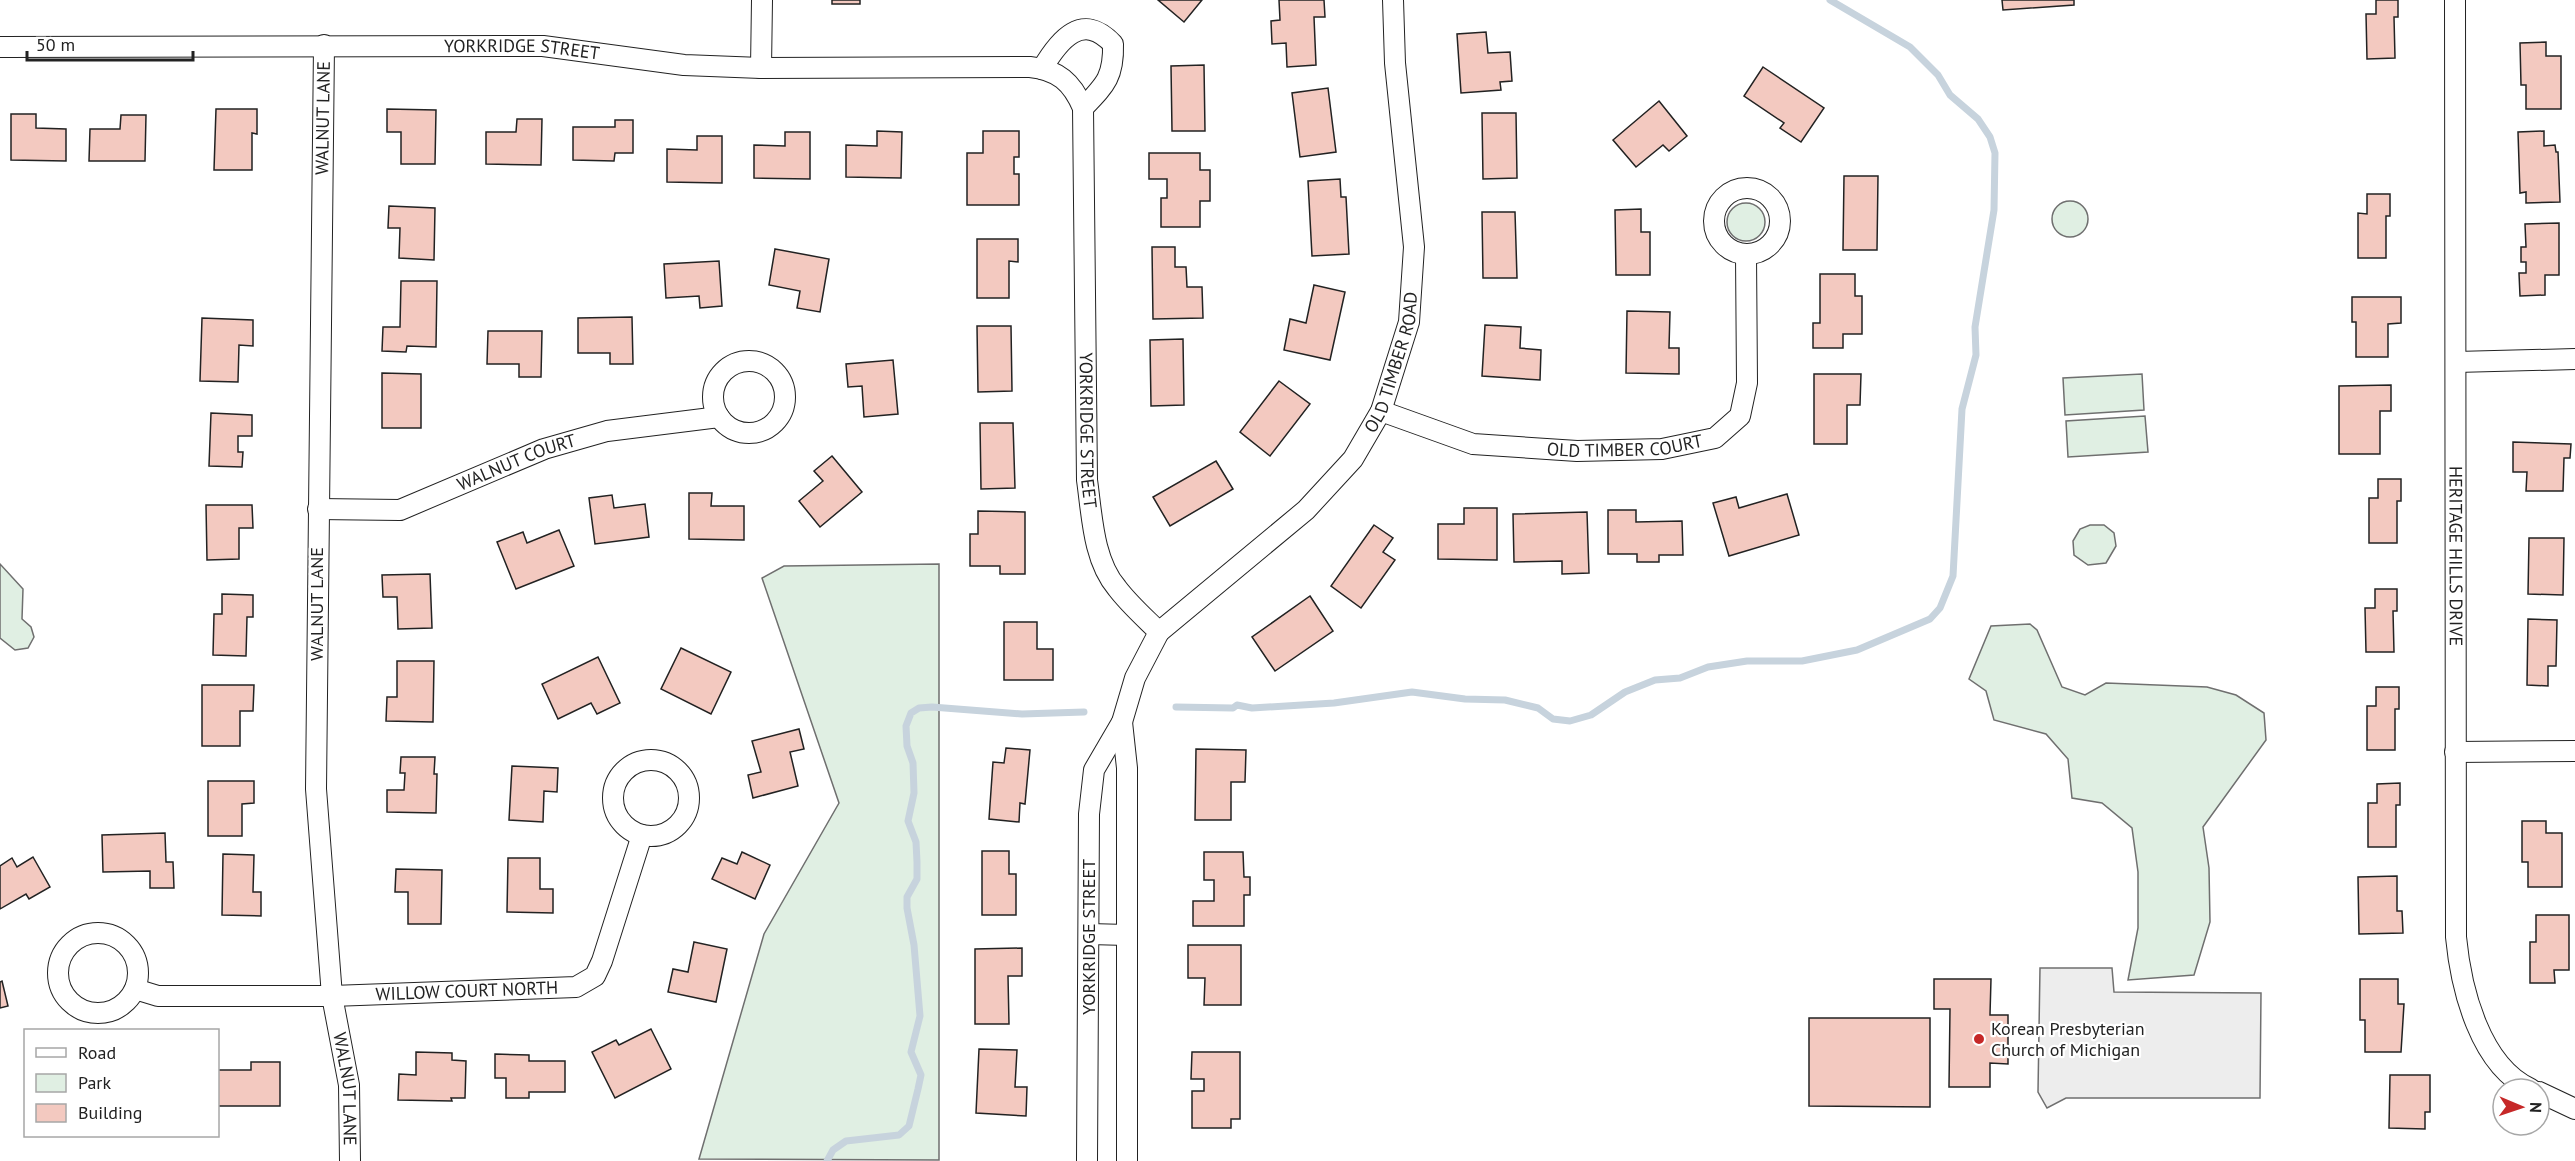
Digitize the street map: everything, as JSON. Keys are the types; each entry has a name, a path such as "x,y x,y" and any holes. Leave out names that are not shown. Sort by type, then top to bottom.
{"street":[{"path":"761,68 762,0"},
{"name":"OLD TIMBER ROAD","path":"1159,632 1306,510 1353,459 1381,411 1408,322 1414,247 1395,63 1393,0"},
{"name":"HERITAGE HILLS DRIVE","path":"2455,0 2456,937 2460,975 2477,1024 2496,1061 2513,1077"},
{"path":"1042,69 1055,47 1072,32 1085,30 1102,33 1113,44 1114,66 1106,84 1083,108"},
{"name":"WALNUT LANE","path":"324,45 316,789 332,996 349,1085 350,1161"},
{"name":"YORKRIDGE STREET","path":"0,47 543,46 667,63 761,68 1042,69 1056,73 1067,81 1076,92 1083,108 1088,487 1101,559 1115,587 1159,632 1135,678 1122,722 1094,770 1089,814 1087,1161"},
{"name":"OLD TIMBER COURT","path":"1381,411 1473,444 1577,451 1662,449 1715,438 1740,416 1747,383 1746,255"},
{"path":"2456,362 2575,358"},
{"name":"WALNUT COURT","path":"318,509 400,510 544,449 607,431 719,417"},
{"name":"YORKRIDGE STREET","path":"1122,722 1127,768 1127,1161"},
{"path":"2455,752 2575,751"},
{"name":"WILLOW COURT NORTH","path":"135,989 158,996 332,996 576,987 595,976 602,961 642,835"},
{"path":"98,932 114,935 127,944 135,958 138,974 135,989 126,1002 112,1011 97,1014 81,1010 69,1001 60,988 57,972 60,957 69,944 83,935 98,932"},
{"path":"1089,934 1127,935"},
{"path":"2551,1098 2575,1109"}],"green space":[{"path":"2070,201 2083,206 2088,219 2083,232 2070,237 2057,232 2052,219 2057,206"},
{"path":"1746,203 1759,209 1765,222 1759,235 1746,241 1733,235 1727,222 1733,209"},
{"path":"2142,374 2144,410 2065,415 2063,378"},
{"path":"2145,416 2148,452 2068,457 2066,421"},
{"path":"2090,525 2104,525 2114,533 2116,546 2106,563 2088,565 2074,555 2073,541 2080,529"},
{"path":"0,564 23,589 22,619 31,627 34,637 28,648 15,650 0,638"},
{"path":"939,564 939,1160 699,1159 764,934 839,803 762,578 784,566"},
{"path":"2030,624 2037,630 2062,687 2085,695 2106,683 2207,687 2236,695 2264,713 2266,740 2203,827 2209,868 2210,922 2194,975 2128,980 2138,928 2138,872 2132,828 2102,803 2072,798 2068,759 2046,734 1994,720 1986,691 1969,679 1991,626"}],"shaded area":[{"path":"2040,968 2112,968 2114,992 2261,993 2260,1098 2066,1098 2047,1108 2038,1092"}],"building":[{"path":"832,0 860,0 860,4 832,4"},
{"path":"1158,0 1202,0 1184,22"},
{"path":"1279,0 1324,0 1325,17 1314,17 1316,65 1287,67 1286,43 1272,44 1271,21 1280,20"},
{"path":"2002,0 2074,0 2074,5 2003,10"},
{"path":"2376,0 2398,0 2398,17 2394,17 2395,58 2367,59 2366,14 2376,14"},
{"path":"1486,32 1488,53 1510,52 1512,81 1500,82 1501,90 1461,93 1457,34"},
{"path":"2546,42 2546,56 2561,56 2561,109 2526,109 2526,85 2521,85 2520,43"},
{"path":"1204,65 1205,131 1172,131 1171,66"},
{"path":"1763,67 1824,108 1801,142 1780,128 1784,123 1744,96"},
{"path":"1328,88 1336,152 1300,157 1292,93"},
{"path":"1659,101 1687,136 1669,151 1663,145 1636,167 1613,140"},
{"path":"216,109 257,109 257,134 252,133 252,170 214,170"},
{"path":"387,109 436,110 435,164 401,164 401,132 387,132"},
{"path":"1482,113 1516,113 1517,178 1483,179"},
{"path":"11,114 36,114 36,128 66,129 66,161 11,160"},
{"path":"121,115 146,115 145,161 89,161 90,129 120,129"},
{"path":"517,119 542,119 541,165 486,164 486,132 516,132"},
{"path":"615,120 633,120 633,153 615,153 614,161 573,160 573,127 615,127"},
{"path":"877,131 902,132 901,178 846,177 846,145 877,146"},
{"path":"983,131 1019,131 1019,157 1014,157 1014,174 1019,174 1019,205 967,205 967,153 983,153"},
{"path":"2544,131 2544,146 2555,145 2556,152 2558,152 2560,202 2526,203 2526,192 2520,193 2518,132"},
{"path":"785,132 810,132 810,179 754,178 754,145 785,146"},
{"path":"697,136 722,136 722,183 667,182 667,149 697,150"},
{"path":"1149,153 1200,153 1200,170 1210,170 1210,201 1200,201 1200,227 1161,227 1161,198 1167,198 1167,179 1149,179"},
{"path":"1844,176 1878,176 1877,250 1843,250"},
{"path":"1340,179 1341,197 1346,197 1349,254 1312,256 1308,181"},
{"path":"2367,194 2390,194 2390,216 2386,216 2386,258 2358,258 2358,213 2367,214"},
{"path":"389,206 435,208 434,260 399,258 400,228 388,228"},
{"path":"1641,209 1641,232 1650,232 1650,275 1616,275 1615,210"},
{"path":"1482,212 1515,212 1517,278 1483,278"},
{"path":"2559,223 2559,275 2545,275 2545,295 2520,296 2519,273 2526,273 2526,262 2521,262 2521,247 2526,247 2525,224"},
{"path":"977,239 1018,239 1018,262 1009,261 1009,298 977,298"},
{"path":"1152,247 1175,247 1175,267 1186,267 1187,287 1202,287 1203,318 1153,319"},
{"path":"775,249 829,259 820,312 797,308 800,291 769,285"},
{"path":"719,261 722,306 700,308 699,296 666,298 664,264"},
{"path":"1820,274 1855,274 1855,296 1862,296 1862,334 1843,334 1843,348 1813,348 1813,323 1820,323"},
{"path":"401,281 437,281 436,347 407,346 406,352 382,351 383,327 400,327"},
{"path":"1314,285 1345,292 1330,360 1284,350 1290,319 1306,323"},
{"path":"2352,297 2401,297 2401,323 2388,324 2388,357 2356,357 2356,322 2352,322"},
{"path":"1627,311 1670,312 1669,348 1679,348 1679,374 1626,373"},
{"path":"632,317 633,364 610,364 610,353 578,353 578,318"},
{"path":"202,318 253,320 253,346 239,345 238,382 200,381"},
{"path":"1485,325 1521,327 1520,348 1541,350 1540,380 1482,376"},
{"path":"977,326 1011,326 1012,391 978,392"},
{"path":"488,331 542,331 541,377 519,377 519,364 487,364"},
{"path":"1183,339 1184,405 1151,406 1150,340"},
{"path":"893,360 898,414 864,417 862,386 848,387 846,364"},
{"path":"382,373 421,374 421,428 382,428"},
{"path":"1814,374 1861,374 1860,405 1847,405 1847,444 1814,444"},
{"path":"1279,381 1310,404 1270,456 1240,432"},
{"path":"2391,385 2391,411 2380,411 2380,454 2339,454 2339,386"},
{"path":"211,413 252,415 252,436 238,436 238,452 243,452 242,467 209,466"},
{"path":"980,423 1013,423 1015,488 981,489"},
{"path":"2513,442 2571,444 2570,458 2564,458 2563,491 2526,491 2527,472 2513,472"},
{"path":"832,456 862,492 820,527 799,501 823,481 814,471"},
{"path":"1216,461 1233,489 1170,526 1153,497"},
{"path":"2378,479 2401,479 2401,501 2397,501 2397,543 2369,543 2369,498 2378,498"},
{"path":"689,493 712,493 711,506 744,506 744,540 689,539"},
{"path":"1787,494 1799,535 1729,556 1713,503 1736,497 1739,508"},
{"path":"612,495 614,508 645,504 649,537 595,544 589,498"},
{"path":"206,505 252,505 253,528 239,528 239,559 207,560"},
{"path":"1464,508 1497,508 1497,560 1438,559 1438,524 1464,524"},
{"path":"1608,510 1636,510 1636,522 1682,521 1683,555 1659,555 1659,562 1637,562 1637,554 1608,554"},
{"path":"978,511 1025,512 1025,574 1000,574 1000,566 970,566 970,534 978,534"},
{"path":"1587,512 1589,573 1562,574 1562,561 1514,562 1513,514"},
{"path":"1374,525 1393,538 1383,552 1395,560 1361,608 1331,586"},
{"path":"559,530 574,566 516,589 497,542 523,532 527,543"},
{"path":"2529,538 2564,538 2563,595 2528,594"},
{"path":"430,574 432,628 398,629 397,597 383,597 382,575"},
{"path":"2375,589 2397,589 2397,611 2393,611 2394,652 2366,652 2365,608 2375,608"},
{"path":"222,594 253,595 253,617 247,617 246,656 213,655 214,614 222,614"},
{"path":"1310,596 1333,631 1275,671 1252,637"},
{"path":"2528,619 2557,620 2556,666 2548,666 2548,686 2527,685"},
{"path":"1004,622 1037,622 1037,649 1053,649 1053,680 1004,680"},
{"path":"681,648 731,672 711,714 661,689"},
{"path":"598,657 620,703 597,714 591,703 558,719 542,684"},
{"path":"397,661 434,661 433,722 386,721 387,697 397,697"},
{"path":"202,685 254,685 253,711 240,711 240,746 202,746"},
{"path":"2376,687 2399,687 2399,709 2395,709 2395,750 2367,750 2367,706 2376,706"},
{"path":"799,729 804,749 790,752 798,786 753,798 748,775 761,772 752,741"},
{"path":"1006,748 1030,750 1025,804 1020,803 1019,822 989,819 993,762 1004,763"},
{"path":"1196,749 1246,750 1245,782 1231,782 1231,820 1195,820"},
{"path":"401,757 435,757 436,813 387,812 387,790 404,790 405,773 400,773"},
{"path":"512,766 558,768 557,792 544,791 543,822 509,820"},
{"path":"208,781 254,781 254,803 242,804 242,836 208,836"},
{"path":"2400,783 2400,805 2396,805 2396,847 2368,847 2368,803 2377,803 2377,784"},
{"path":"2522,821 2546,821 2546,833 2562,833 2562,887 2528,887 2528,862 2522,862"},
{"path":"165,833 166,862 173,862 174,888 150,888 150,871 103,872 102,835"},
{"path":"982,851 1009,851 1009,874 1016,874 1016,915 982,915"},
{"path":"742,852 770,865 755,899 712,879 722,858 737,864"},
{"path":"1204,852 1243,852 1244,877 1250,877 1250,895 1244,895 1244,926 1193,926 1193,901 1214,901 1214,880 1204,880"},
{"path":"223,854 254,855 253,892 261,892 261,916 222,915"},
{"path":"33,857 50,887 29,899 26,894 0,909 0,866 12,858 17,867"},
{"path":"508,858 540,858 540,889 553,889 553,913 507,912"},
{"path":"396,869 442,870 441,924 408,924 408,892 395,892"},
{"path":"2397,876 2397,911 2402,911 2403,933 2359,934 2358,877"},
{"path":"2536,915 2569,915 2569,970 2554,970 2555,983 2530,983 2530,942 2536,942"},
{"path":"694,942 727,949 716,1002 668,992 673,969 688,972"},
{"path":"1188,945 1241,945 1241,1005 1204,1005 1205,978 1188,978"},
{"path":"1022,948 1022,976 1008,976 1009,1024 975,1024 975,949"},
{"name":"Korean Presbyterian Church of Michigan","path":"1934,979 1991,979 1990,1015 2008,1015 2008,1064 1990,1063 1990,1087 1949,1087 1950,1009 1934,1009"},
{"path":"2360,979 2398,979 2398,1004 2404,1004 2401,1052 2365,1052 2365,1020 2360,1020"},
{"path":"2,981 8,1006 0,1008 0,982"},
{"path":"1809,1018 1930,1018 1930,1107 1809,1106"},
{"path":"651,1029 671,1069 615,1098 592,1052 616,1040 619,1045"},
{"path":"979,1049 1017,1050 1015,1087 1027,1087 1026,1116 976,1113"},
{"path":"416,1052 452,1053 452,1060 466,1061 465,1098 451,1098 452,1101 398,1100 399,1074 416,1075"},
{"path":"1192,1052 1240,1052 1240,1119 1231,1119 1231,1128 1192,1128 1192,1091 1204,1091 1204,1079 1191,1079"},
{"path":"495,1054 529,1055 529,1061 565,1061 565,1092 529,1092 529,1098 506,1098 506,1078 495,1078"},
{"path":"251,1062 280,1062 280,1106 219,1106 219,1070 251,1070"},
{"path":"2390,1075 2430,1075 2430,1112 2425,1112 2425,1129 2389,1128"}],"waterway":[{"path":"1176,707 1233,708 1237,705 1252,708 1334,703 1412,692 1465,699 1505,700 1538,708 1553,719 1570,721 1591,715 1625,692 1655,680 1680,678 1708,667 1747,661 1802,661 1857,650 1930,619 1940,608 1953,576 1962,409 1976,355 1975,327 1994,210 1995,153 1990,137 1978,119 1950,95 1938,75 1910,47 1830,0"},
{"path":"827,1161 833,1150 846,1141 899,1135 909,1126 921,1075 911,1052 920,1016 914,945 907,908 907,897 917,879 916,842 908,821 914,793 913,763 907,746 906,726 911,713 919,708 932,707 1022,714 1084,712"}],"place":[{"name":"Korean Presbyterian Church of Michigan","path":"1979,1039"}]}
